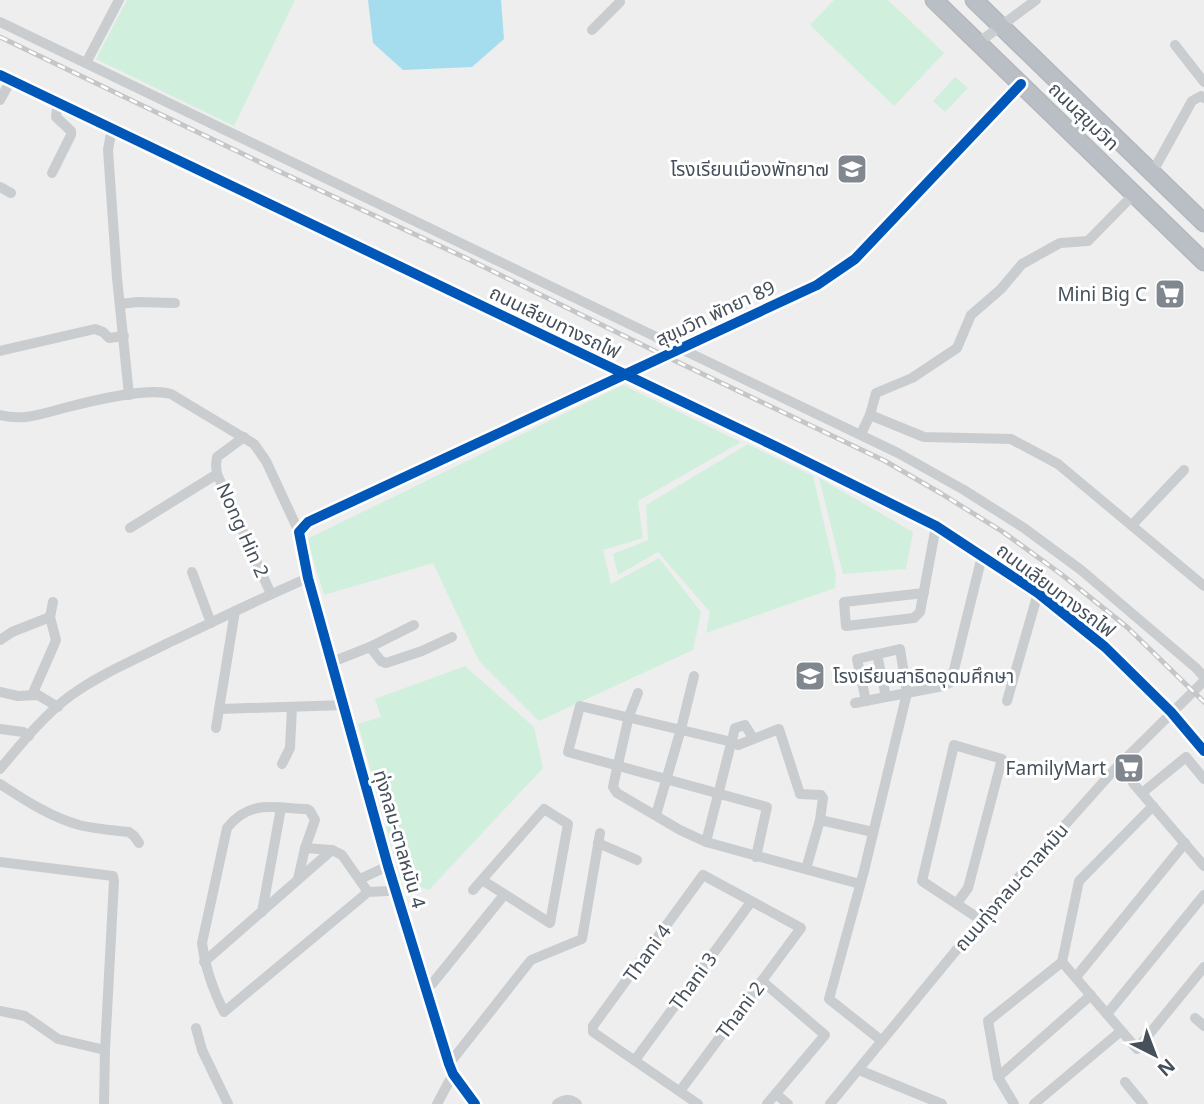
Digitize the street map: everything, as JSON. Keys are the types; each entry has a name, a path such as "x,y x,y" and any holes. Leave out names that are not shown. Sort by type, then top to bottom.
{"highway":[{"name":"ถนนสุขุมวิท","path":"934,0 1204,262"},
{"name":"ถนนสุขุมวิท","path":"974,0 1204,223"}],"street":[{"path":"86,63 119,0"},
{"path":"978,43 1037,0"},
{"path":"592,30 621,1"},
{"name":"ถนนเลียบทางรถไฟ","path":"0,22 861,434 964,490 1024,528 1081,570 1196,668 1204,679"},
{"path":"1175,45 1204,82"},
{"name":"ถนนเลียบทางรถไฟ","path":"0,75 779,448 936,526 1038,593 1105,647 1171,712 1204,751"},
{"path":"0,100 11,80"},
{"name":"สุขุมวิท พัทยา 89","path":"299,532 308,522 817,285 855,259 1021,84"},
{"path":"1152,173 1188,106 1203,95"},
{"path":"51,173 71,135 71,131 56,117 58,102"},
{"path":"112,128 108,150 128,395"},
{"path":"0,187 11,193"},
{"path":"861,434 876,393 912,378 957,348 971,315 1001,289 1022,264 1060,243 1088,241 1134,194"},
{"path":"120,304 175,303"},
{"path":"0,351 95,329 109,338 124,336"},
{"path":"0,415 29,417 128,395 159,391 172,394 254,444 266,461 299,532 308,578 103,675 58,707 0,769"},
{"path":"870,415 924,437 1011,439 1058,464 1204,586"},
{"path":"130,528 217,470 217,457 244,437"},
{"name":"Nong Hin 2","path":"217,470 271,594"},
{"path":"1132,525 1184,470"},
{"path":"924,593 844,602 846,626 914,618 919,615 924,593 936,526"},
{"path":"882,1041 829,999 907,693 900,649 857,659 861,702 886,696 907,693 943,686 951,682 982,556"},
{"path":"192,572 211,623"},
{"name":"ทุ่งกลม-ตาลหมัน 4","path":"308,578 388,866 451,1069 475,1104"},
{"path":"1007,701 1038,593"},
{"path":"32,695 56,640 50,617 53,602"},
{"path":"216,728 235,611"},
{"path":"0,640 12,632 50,617"},
{"path":"332,662 414,625"},
{"path":"370,647 381,661 386,663 452,637"},
{"path":"877,654 886,696"},
{"path":"656,815 694,676"},
{"name":"ถนนทุ่งกลม-ตาลหมัน","path":"830,1104 981,920 1118,766 1204,679"},
{"path":"0,692 18,696 38,695 58,707"},
{"path":"638,693 629,716 614,790 706,842 860,884"},
{"path":"219,709 344,705"},
{"path":"756,857 767,807 568,752 580,706 738,745 779,729 800,794 823,798 820,820 806,869"},
{"path":"282,764 290,748 292,707"},
{"path":"0,729 29,736"},
{"path":"706,842 732,742"},
{"path":"957,903 968,888 1002,759 954,746 922,881 981,920"},
{"path":"1142,793 1186,757 1204,779"},
{"path":"1118,766 1125,779 1133,783 1204,866"},
{"path":"0,784 68,822 128,832 139,843"},
{"path":"1014,1104 998,1077 988,1021 1062,962 1079,881 1153,806"},
{"path":"298,879 315,820 310,811 253,807 234,818 227,828 202,943 204,961 213,990 224,1012 368,892 396,888"},
{"path":"262,912 281,808"},
{"path":"473,890 544,809 568,824 550,923 482,880"},
{"path":"820,820 873,832"},
{"path":"437,1104 451,1069 531,960 582,939 594,892 599,838 637,860"},
{"path":"1076,977 1185,843"},
{"path":"305,848 332,850 342,855 368,892"},
{"path":"204,961 332,850"},
{"path":"0,862 113,876 104,1104"},
{"path":"360,879 388,866"},
{"name":"Thani 4","path":"635,1060 593,1032 593,1026 704,875 751,902"},
{"path":"425,987 432,984 504,895"},
{"path":"1107,1014 1204,895"},
{"name":"Thani 2","path":"680,1091 801,928 751,902"},
{"name":"Thani 3","path":"635,1060 751,902"},
{"path":"1062,962 1137,1049 1204,967"},
{"path":"762,981 825,1035 767,1104"},
{"path":"998,1077 1091,995"},
{"path":"0,1011 25,1016 58,1039 105,1050"},
{"path":"1195,1018 1204,1026"},
{"path":"195,1028 202,1050 228,1104"},
{"path":"1034,1104 1121,1031"},
{"path":"635,1060 698,1104"},
{"path":"859,1070 942,1104"},
{"path":"1125,1082 1143,1104"},
{"path":"776,1094 788,1104"},
{"path":"557,1104 566,1099 577,1104"}],"green space":[{"path":"127,0 295,0 234,126 96,59"},
{"path":"834,0 888,0 944,53 894,106 810,25"},
{"path":"955,77 968,88 945,112 933,101"},
{"path":"623,385 741,442 638,501 643,538 603,550 611,584 659,558 701,612 693,650 539,721 479,661 433,563 324,595 307,539"},
{"path":"748,444 813,476 836,575 835,588 706,633 710,612 658,552 618,575 613,554 648,540 646,505"},
{"path":"819,478 913,532 906,569 843,574"},
{"path":"465,666 534,727 543,768 429,890 401,881 358,724 381,717 375,699"}],"water":[{"path":"368,0 501,0 504,39 472,67 403,70 373,43"}],"railway":[{"path":"0,37 885,461 1003,532 1061,574 1127,627 1204,702"}],"cycle path":[{"path":"0,75 779,448 936,526 1038,593 1105,647 1171,712 1204,751"},
{"path":"475,1104 449,1064 388,866 308,578 299,532 308,522 817,285 855,259 1021,84"}],"place":[{"name":"โรงเรียนเมืองพัทยา๗","path":"852,169"},
{"name":"Mini Big C","path":"1170,294"},
{"name":"โรงเรียนสาธิตอุดมศึกษา","path":"810,676"},
{"name":"FamilyMart","path":"1129,768"}]}
